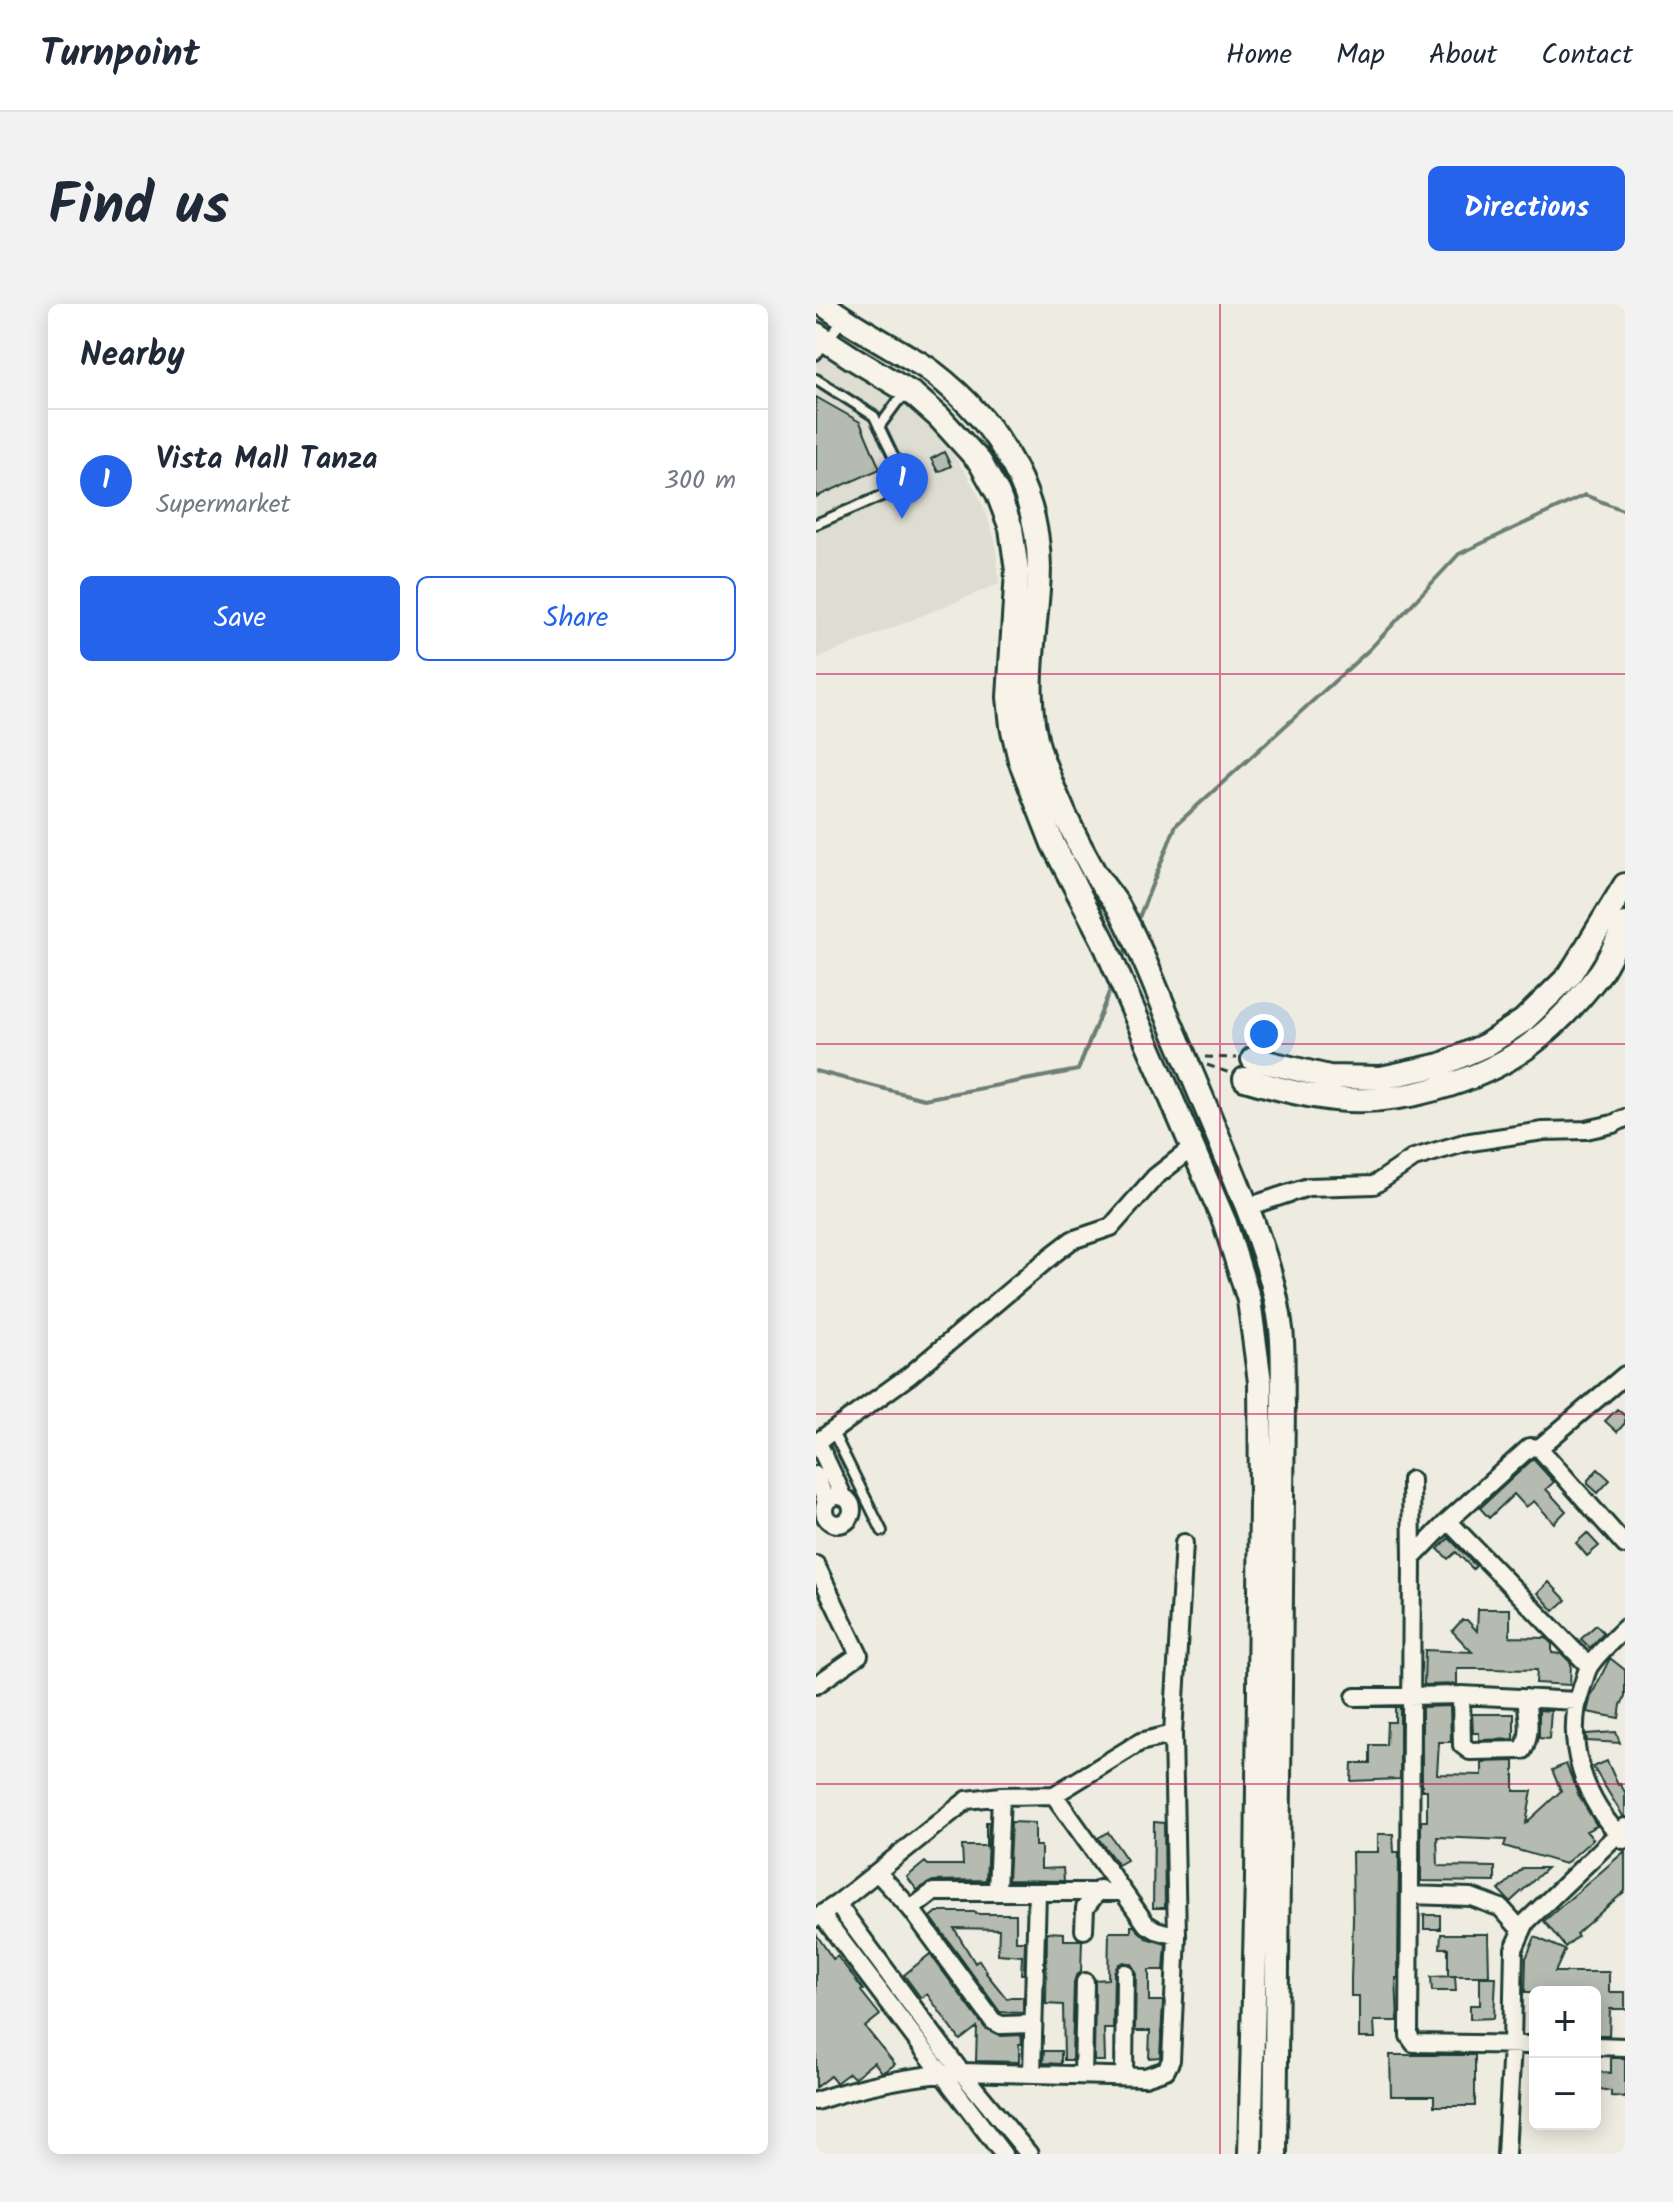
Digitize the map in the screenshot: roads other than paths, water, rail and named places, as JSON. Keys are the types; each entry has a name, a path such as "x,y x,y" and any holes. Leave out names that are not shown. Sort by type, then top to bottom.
{"street":[{"path":"823,304 930,370 985,423 1024,484 1035,521 1040,567 1025,616 1009,697 1020,760 1053,844 1103,940 1225,1223 1249,1300 1260,1382 1259,1440 1272,1499"},
{"path":"819,343 914,395 980,462 998,494 1011,528 1025,616 1032,722 1040,753 1073,834 1118,906 1144,961 1247,1207 1274,1288 1281,1330 1282,1439 1272,1499 1268,1879 1275,2154"},
{"path":"1625,885 1569,976 1523,1021 1486,1045 1441,1065 1381,1078 1329,1077 1249,1069 1283,1090 1337,1100 1384,1100 1443,1086 1490,1069 1527,1047 1574,1004 1602,970 1625,924"},
{"path":"1247,1207 1308,1187 1374,1185 1414,1158 1464,1143 1543,1131 1586,1130 1625,1118"},
{"path":"816,1475 822,1512 835,1524 844,1523 852,1507 843,1496 817,1443 910,1375 1072,1240 1111,1227 1155,1177 1192,1148"},
{"path":"1539,1448 1625,1375"},
{"path":"1412,1558 1530,1447 1539,1448 1625,1545"},
{"path":"1411,1480 1409,2036 1414,2043 1529,2045"},
{"path":"822,1512 833,1496 843,1496"},
{"path":"1448,1521 1589,1666"},
{"path":"816,2101 871,2085 961,2072 1150,2076 1170,2066 1177,1936 1173,1734 1184,1543"},
{"path":"816,1565 859,1655 816,1685"},
{"path":"1506,2154 1514,1949 1526,1922 1622,1834 1585,1782 1576,1753 1574,1731 1577,1701 1589,1666 1625,1628"},
{"path":"1355,1697 1461,1695 1577,1701"},
{"path":"1461,1695 1462,1741 1464,1748 1470,1751 1523,1750 1529,1730 1526,1698"},
{"path":"1003,2154 819,1916 961,1803 1001,1796 1054,1795 1140,1742 1173,1734"},
{"path":"1054,1795 1150,1928 1177,1936"},
{"path":"997,1891 1001,1796"},
{"path":"1084,1930 1085,1908 1103,1884 1107,1871"},
{"path":"877,1872 911,1909 993,2021 1001,2025 1033,2024"},
{"path":"1250,2154 1268,1879"},
{"path":"911,1909 933,1892 1122,1892"},
{"path":"1032,2074 1037,1892"},
{"path":"1410,1895 1471,1897 1501,1908 1521,1930"},
{"path":"837,1904 961,2072 1029,2154"},
{"path":"1124,2075 1125,1973"},
{"path":"1083,2075 1085,1982"},
{"path":"1601,2046 1625,2047"}],"lane":[{"path":"819,343 843,319"},
{"path":"816,379 874,416 907,485 816,524"},
{"path":"879,427 898,401 914,395"},
{"path":"833,1432 882,1531"}],"waterway":[{"path":"1136,925 1176,825 1370,649 1459,554 1585,495 1625,511"},
{"path":"1121,962 1128,944"},
{"path":"816,1071 924,1099 1078,1070 1112,985"}],"place":[{"name":"Vista Mall Tanza","path":"902,519"}]}
